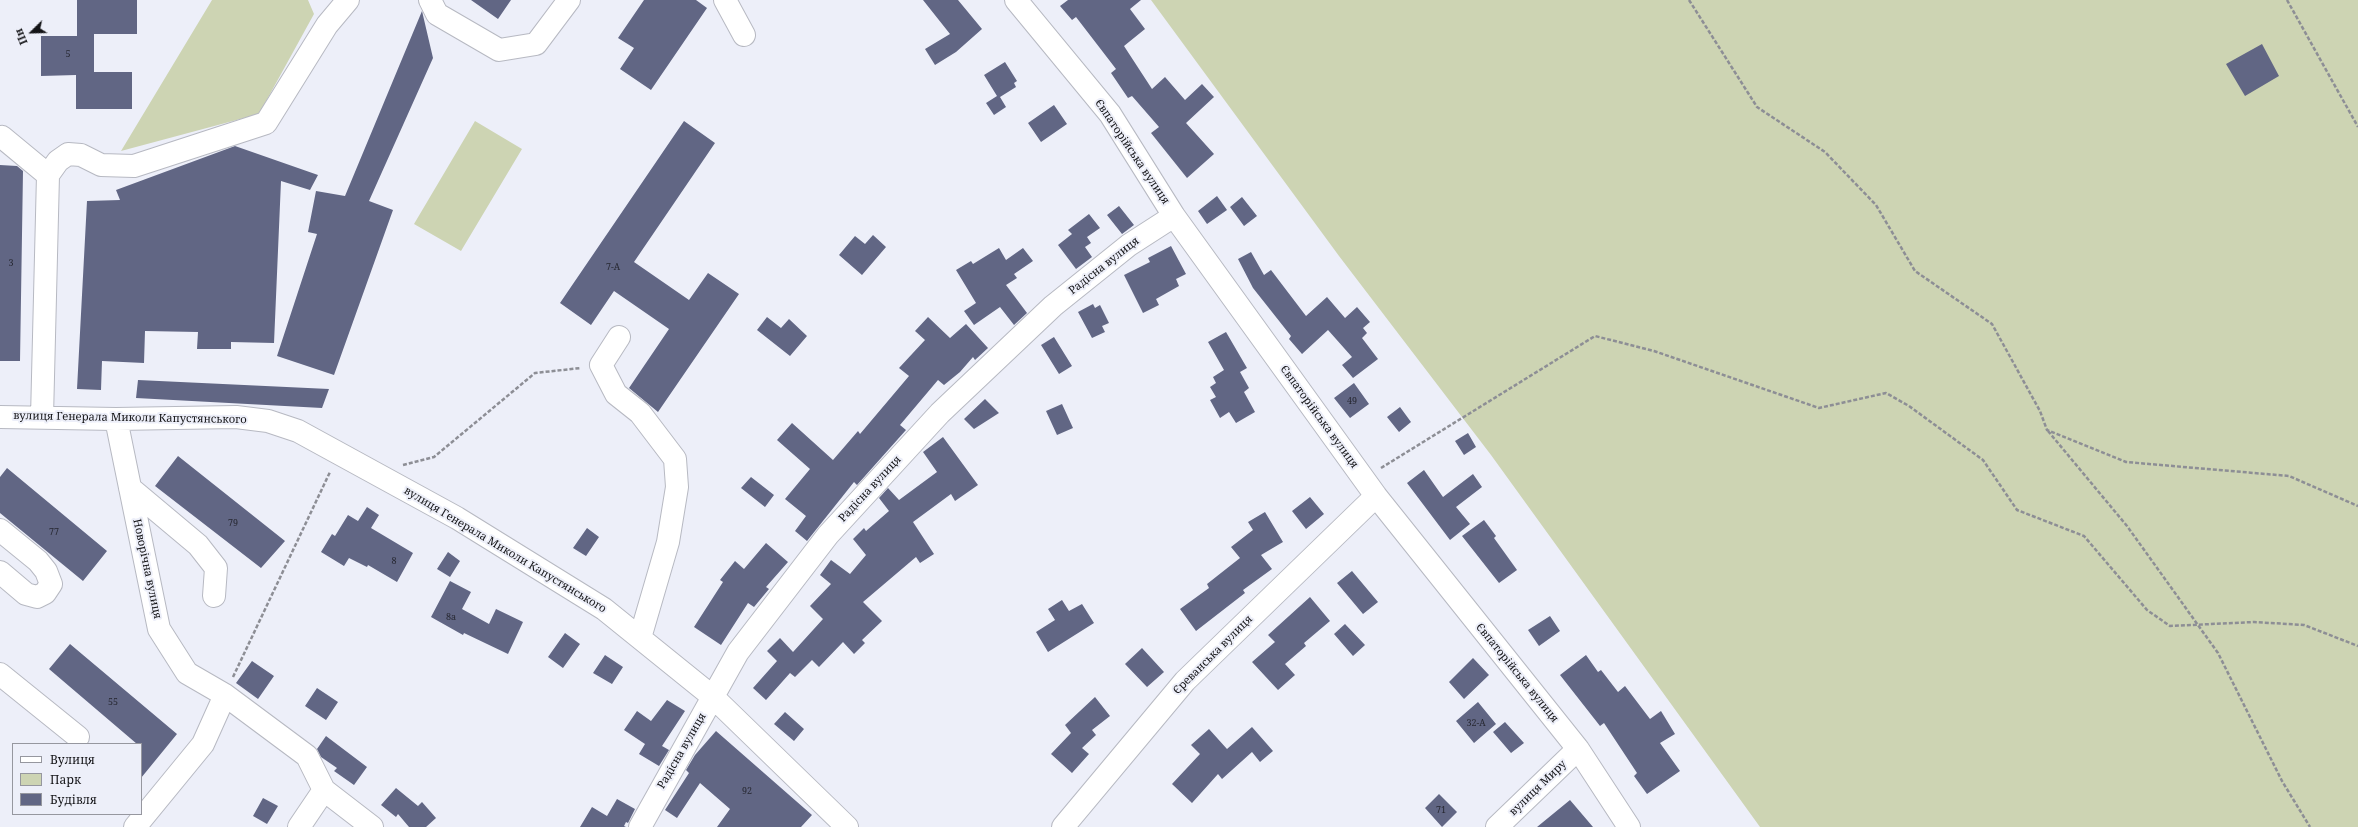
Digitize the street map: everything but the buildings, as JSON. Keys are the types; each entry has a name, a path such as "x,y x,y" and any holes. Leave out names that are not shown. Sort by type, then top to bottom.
{"street":[{"path":"42,417 48,175 58,161 68,154 81,155 101,165 134,166 266,123 327,25 348,0"},
{"path":"430,0 437,14 498,50 536,44 569,0"},
{"path":"725,0 744,35"},
{"name":"Євпаторійська вулиця","path":"1016,0 1110,114 1174,216 1370,487 1578,749 1629,827"},
{"path":"0,138 2,137 48,175"},
{"name":"Радісна вулиця","path":"640,827 738,652 828,536 940,413 1053,306 1129,245 1174,216"},
{"path":"619,337 601,366 616,394 640,412 675,459 677,487 668,542 640,638"},
{"name":"вулиця Генерала Миколи Капустянського","path":"0,416 116,420 236,417 268,421 298,431 470,526 604,609 713,697 847,827"},
{"name":"Новорічна вулиця","path":"116,420 159,629 188,673 225,696 307,756 324,790 372,827"},
{"name":"Єреванська вулиця","path":"1063,827 1185,681 1370,487"},
{"path":"130,488 198,545 216,568 214,596"},
{"path":"0,530 38,561 46,571 51,584 45,593 37,597 26,594 0,572"},
{"path":"0,674 78,737"},
{"path":"135,827 203,744 225,696"},
{"name":"вулиця Миру","path":"1497,827 1578,749"},
{"path":"299,827 324,790"}],"path":[{"path":"1689,0 1757,107 1825,152 1876,205 1916,271 1992,324 2040,411 2047,430 2127,526 2218,653 2282,780 2310,827"},
{"path":"2287,0 2358,127"},
{"path":"1370,487 1595,336 1654,352 1819,408 1886,393 1909,406 1983,460 2017,510 2084,536 2147,610 2170,626 2254,622 2304,625 2358,646"},
{"path":"395,464 403,465 419,463 434,457 535,373 601,366"},
{"path":"2047,430 2126,462 2289,476 2358,506"},
{"path":"225,696 339,453"}],"green space":[{"path":"212,0 308,0 314,14 259,114 121,151"},
{"path":"1151,0 2358,0 2358,827 1760,827 1491,455 1339,256"},
{"path":"475,121 522,149 461,251 414,224"}]}
